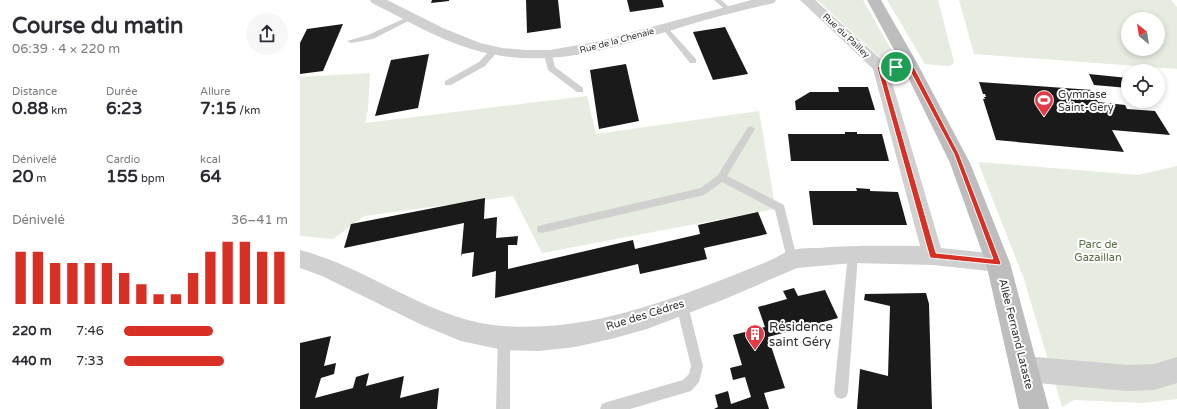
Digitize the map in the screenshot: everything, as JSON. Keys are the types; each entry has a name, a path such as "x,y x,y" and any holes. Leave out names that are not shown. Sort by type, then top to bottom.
{"street":[{"name":"Rue de la Chenaie","path":"377,0 476,46 517,53 548,54 577,52 600,47 728,9 769,0"},
{"name":"Rue du Pailley","path":"807,0 880,67 911,67"},
{"name":"Allée Fernand Lataste","path":"874,0 956,154 998,263 1034,409"},
{"path":"880,67 933,256"},
{"name":"Rue des Cèdres","path":"300,259 335,272 456,329 486,336 504,338 550,339 611,327 682,305 784,264 792,259 853,254 933,256 998,263"},
{"path":"1025,369 1128,378 1154,377 1177,370"}],"lane":[{"path":"717,0 728,9"},
{"path":"351,41 370,37 412,17"},
{"path":"664,27 692,61"},
{"path":"448,83 482,64 494,50"},
{"path":"548,54 551,68 580,90"},
{"path":"542,229 704,191 721,177 751,129"},
{"path":"721,177 780,208 792,259"},
{"path":"840,392 853,254"},
{"path":"607,409 692,383 696,376 697,366 682,305"},
{"path":"503,409 504,338"}],"green space":[{"path":"817,0 863,0 889,46 899,59 885,62"},
{"path":"887,0 938,0 954,62 953,64 948,66 925,64"},
{"path":"959,0 1171,0 1177,7 1177,69 1165,68 1165,64 1121,65 974,54"},
{"path":"370,73 368,109 365,123 587,96 596,134 759,111 775,206 780,208 542,253 513,196 364,216 333,239 300,236 300,77"},
{"name":"Parc de Gazaillan","path":"978,162 1138,175 1177,166 1177,399 1142,403 1074,400 1062,407 1024,279"}],"building":[{"path":"432,0 449,0 449,1 431,3"},
{"path":"526,0 558,0 561,28 527,33"},
{"path":"627,0 662,0 664,7 630,12"},
{"path":"343,24 323,71 300,74 300,43 307,29"},
{"path":"725,27 748,74 713,80 693,32"},
{"path":"429,54 418,108 375,116 391,60"},
{"path":"626,64 639,121 599,129 590,70"},
{"path":"1089,74 1121,77 1121,87 1094,85"},
{"path":"979,82 1092,90 1098,102 1121,105 1121,108 1127,109 1155,111 1170,135 1112,130 1124,152 996,140 983,99 986,97 985,94 983,94"},
{"path":"838,87 868,87 875,110 796,110 795,101 810,92 839,92"},
{"path":"845,132 857,132 857,134 882,134 889,161 791,161 788,134 845,134"},
{"path":"856,188 870,189 870,191 898,192 907,225 813,225 809,191 857,191"},
{"path":"485,198 484,219 497,217 496,238 518,236 517,245 508,245 508,269 633,240 635,249 700,234 698,225 758,212 767,234 704,248 707,259 640,274 638,264 495,298 496,271 472,277 474,252 462,254 461,257 464,223 344,248 351,224"},
{"name":"Résidence saint Géry","path":"794,288 798,296 825,290 838,318 768,337 785,388 764,393 769,409 714,409 718,407 715,395 728,391 731,404 751,397 745,377 733,380 730,368 742,365 733,335 765,327 758,307 787,299 783,291"},
{"path":"926,293 929,304 932,409 857,409 860,369 888,376 890,306 864,300 865,294"},
{"path":"331,336 324,366 336,363 334,374 321,378 315,398 353,388 356,377 369,373 366,386 404,376 400,398 439,388 437,409 300,409 300,343"}],"place":[{"name":"Gymnase Saint-Gery","path":"1044,117"},
{"name":"Résidence saint Géry","path":"755,351"}],"route":[{"path":"880,67 896,67 911,67 960,163 998,263 933,256 882,80 880,67"}]}
